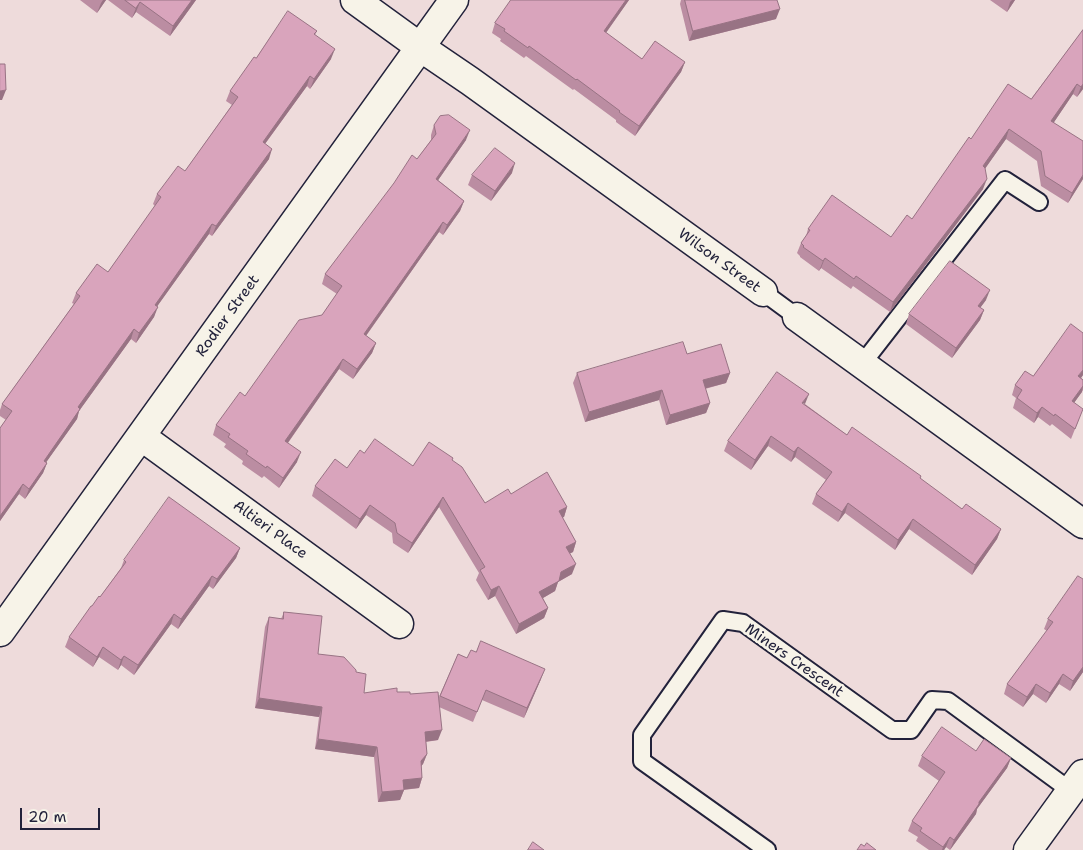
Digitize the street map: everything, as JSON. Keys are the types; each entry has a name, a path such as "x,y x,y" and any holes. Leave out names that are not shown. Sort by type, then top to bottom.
{"street":[{"name":"Wilson Street","path":"355,0 763,292"},
{"name":"Rodier Street","path":"0,632 142,437 454,0"},
{"name":"Wilson Street","path":"797,317 1083,524"},
{"name":"Altieri Place","path":"142,437 399,624"},
{"path":"1028,850 1077,782"}],"lane":[{"path":"862,364 1005,180 1039,202"},
{"name":"Wilson Street","path":"763,292 797,317"},
{"name":"Miners Crescent","path":"767,850 642,761 642,735 723,620 743,623 892,730 911,730 932,700 948,701 1077,782"}],"building":[{"path":"125,0 192,0 173,26 140,2 136,8"},
{"path":"511,0 626,0 604,31 642,59 655,41 685,62 639,126 577,79 529,46 528,48 495,23"},
{"path":"685,0 777,0 780,9 693,31"},
{"path":"288,11 317,31 314,34 335,49 314,79 310,76 263,142 272,149 216,226 212,224 155,305 158,307 139,333 134,329 78,407 80,409 44,461 47,463 29,489 23,484 0,516 0,428 12,411 2,404 80,296 76,293 97,264 108,272 161,197 157,194 178,166 185,171 238,97 230,91 254,57 256,58"},
{"path":"1083,30 1083,84 1081,87 1077,84 1051,121 1083,141 1083,175 1072,193 1045,176 1041,151 1009,129 983,166 987,179 893,302 856,276 854,279 825,258 823,261 803,247 801,243 810,230 808,229 832,195 891,237 907,215 912,219 969,137 971,139 1008,84 1031,99"},
{"path":"0,64 5,64 6,90 0,91"},
{"path":"449,115 470,130 436,179 464,201 447,225 443,222 364,334 376,343 357,369 343,359 285,441 301,452 283,478 246,454 248,451 228,437 230,434 216,425 240,392 245,396 299,320 322,315 342,286 325,274 394,183 412,155 417,159 436,134 434,125 440,116"},
{"path":"495,148 515,163 495,191 472,175"},
{"path":"950,261 990,290 978,306 984,310 956,348 909,314"},
{"path":"1071,324 1083,333 1083,370 1078,376 1083,380 1083,386 1072,401 1083,409 1075,429 1042,407 1037,413 1017,398 1022,390 1015,385 1025,371 1033,376"},
{"path":"683,342 687,354 721,344 730,373 703,380 710,403 670,415 662,390 589,412 577,373"},
{"path":"777,372 809,394 802,403 847,435 852,427 921,476 920,478 962,509 966,504 1001,529 975,565 913,519 898,540 848,503 842,512 816,494 832,472 798,447 794,452 771,436 755,460 728,441"},
{"path":"375,439 413,466 429,442 453,458 452,460 462,467 485,503 508,489 511,494 547,472 567,507 559,511 576,542 566,547 576,564 561,572 559,581 539,592 548,608 519,624 499,586 491,590 480,570 485,567 443,497 412,543 397,533 395,523 370,505 360,519 315,486 335,459 347,468 360,450 364,453"},
{"path":"169,497 240,548 217,579 212,576 181,619 174,614 138,665 124,656 121,660 103,647 97,657 69,637 126,562 124,560"},
{"path":"1078,576 1083,579 1083,667 1073,681 1063,674 1050,693 1036,684 1027,697 1007,684 1053,622 1048,619"},
{"path":"284,612 322,616 318,654 344,657 356,672 366,674 364,693 397,688 397,692 410,692 410,694 438,692 442,730 425,732 427,754 421,761 422,778 403,780 404,790 382,792 377,747 318,739 322,707 259,698 269,617 283,619"},
{"path":"481,641 545,669 527,708 486,690 477,712 440,696 458,654 467,658 471,650 476,652"},
{"path":"942,727 976,751 984,739 1011,758 954,840 950,837 943,847 920,831 922,828 912,821 945,772 922,756"},
{"path":"533,842 544,850 528,850"},
{"path":"867,843 876,850 857,850 861,844 864,846"}]}
